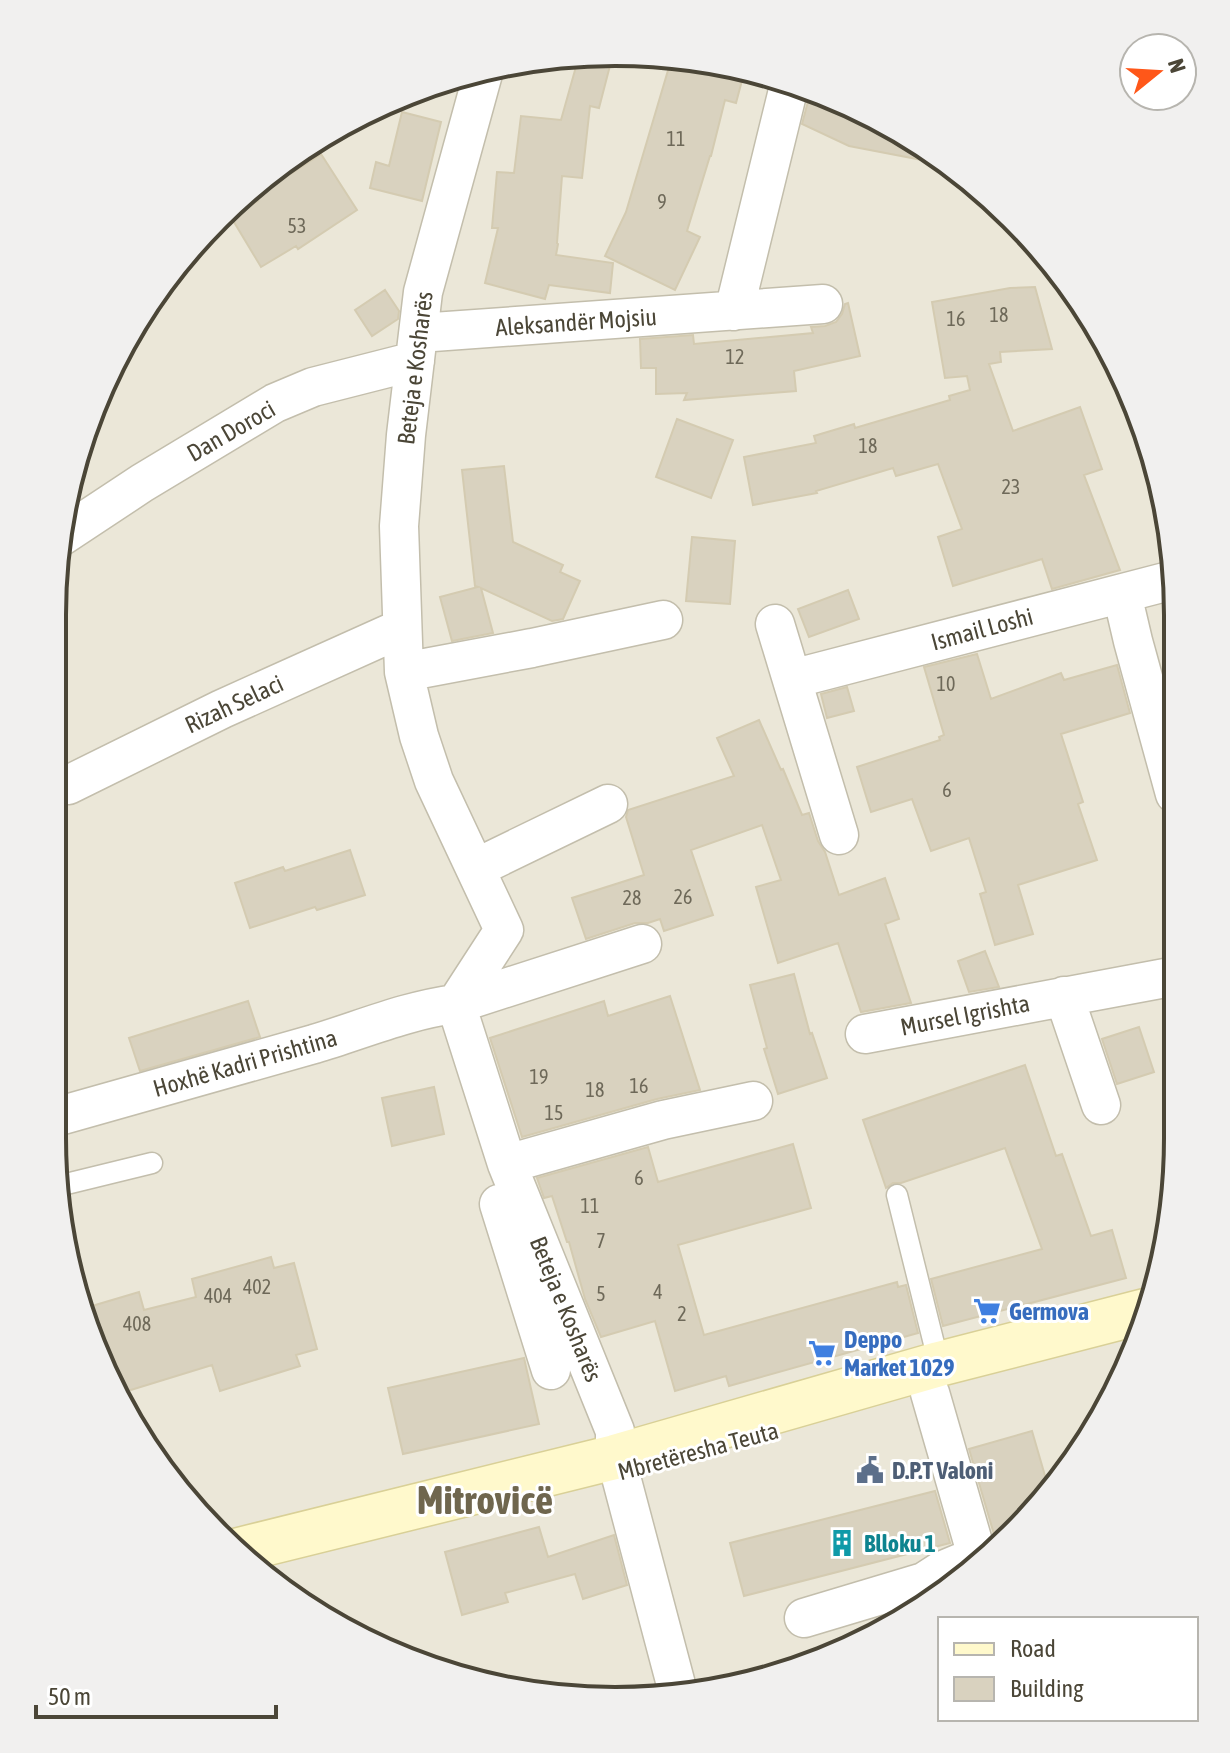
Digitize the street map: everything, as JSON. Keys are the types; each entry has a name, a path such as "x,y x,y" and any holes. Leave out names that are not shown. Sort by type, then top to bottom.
{"main road":[{"name":"Mbretëresha Teuta","path":"250,1548 782,1428 1135,1315"},
{"name":"Mbretëresha Teuta","path":"935,1378 1125,1341"},
{"name":"Mbretëresha Teuta","path":"273,1567 618,1465"}],"street":[{"name":"Beteja e Kosharës","path":"480,83 423,292 399,526 404,672 419,736 434,781 504,930 447,1005 507,1164 615,1431 618,1465 676,1683"},
{"path":"734,311 787,94"},
{"name":"Aleksandër Mojsiu","path":"417,347 734,311 823,304"},
{"name":"Dan Doroci","path":"74,528 275,403 417,347"},
{"name":"Ismail Loshi","path":"792,679 1163,583"},
{"path":"1122,594 1164,754"},
{"path":"404,672 663,620"},
{"path":"775,624 839,835"},
{"name":"Rizah Selaci","path":"68,785 222,709 402,628"},
{"path":"476,868 608,804"},
{"path":"551,1370 447,1005 642,944"},
{"name":"Mursel Igrishta","path":"865,1034 1164,978"},
{"name":"Mursel Igrishta","path":"1064,996 1101,1105"},
{"name":"Hoxhë Kadri Prishtina","path":"66,1114 447,1005"},
{"path":"507,1164 663,1120 753,1101"},
{"path":"935,1378 976,1552"},
{"path":"804,1618 924,1582 965,1561"}],"lane":[{"path":"68,1184 152,1163"},
{"path":"897,1195 935,1378"}],"shaded area":[{"path":"579,67 651,67 687,71 791,95 890,140 949,179 977,202 1051,281 1107,372 1135,439 1145,473 1163,579 1164,1138 1159,1210 1145,1280 1122,1348 1071,1443 1028,1500 949,1574 890,1613 825,1645 757,1668 651,1686 579,1686 508,1676 439,1658 340,1613 281,1574 227,1526 179,1472 140,1412 108,1348 85,1280 71,1210 66,1138 66,615 71,543 85,473 108,405 140,340 179,281 202,253 281,179 372,123 439,95 473,85"}],"building":[{"path":"610,66 599,108 590,106 582,178 562,176 556,255 613,263 610,293 549,285 545,299 485,283 498,228 492,228 497,172 514,173 521,116 561,120 576,67"},
{"path":"668,69 742,82 736,103 725,100 687,231 700,237 675,290 605,256 626,212"},
{"path":"808,101 858,123 921,160 849,146 802,124"},
{"path":"402,112 441,122 422,201 370,188 376,162 389,166"},
{"path":"321,154 357,210 298,249 296,246 261,267 233,221 278,182"},
{"path":"1035,287 1052,349 1000,352 1001,362 989,364 1013,431 1080,407 1102,469 1084,475 1120,570 1052,589 1042,559 953,586 938,537 962,529 938,464 896,476 893,468 817,493 753,505 744,457 816,443 814,436 854,424 855,428 950,400 949,396 970,390 967,376 945,378 932,302 1010,288"},
{"path":"385,290 399,311 398,319 372,336 355,310"},
{"path":"848,303 860,356 794,371 796,391 684,400 687,393 656,394 656,368 641,368 640,339 693,335 694,344 813,333 811,327 836,322"},
{"path":"677,419 733,440 711,498 656,477"},
{"path":"504,466 513,542 563,565 560,572 580,581 563,619 552,621 481,588 493,633 452,641 440,597 478,587 475,586 462,470"},
{"path":"692,537 735,541 730,604 686,601"},
{"path":"848,590 859,619 809,637 798,609"},
{"path":"977,654 991,699 1061,673 1064,680 1117,665 1130,713 1061,734 1083,802 1078,804 1097,860 1018,885 1033,934 995,945 980,894 986,892 969,838 931,851 912,799 871,812 857,767 940,740 939,737 944,735 924,667"},
{"path":"847,687 854,711 827,718 821,694"},
{"path":"759,720 802,815 809,813 839,895 885,878 899,919 885,924 911,1003 861,1012 838,943 778,963 756,887 781,880 762,825 691,850 713,915 664,931 660,919 635,923 586,939 572,898 644,875 626,817 628,810 734,776 717,738"},
{"path":"350,850 365,895 250,928 235,883"},
{"path":"985,951 999,987 969,992 958,961"},
{"path":"794,974 810,1034 827,1078 778,1094 750,985"},
{"path":"670,996 700,1090 522,1137 490,1038 604,1001 608,1016"},
{"path":"248,1001 260,1037 140,1071 129,1038"},
{"path":"1139,1027 1154,1072 1117,1084 1102,1039"},
{"path":"1025,1065 1056,1156 1062,1154 1091,1236 1112,1230 1126,1278 943,1326 931,1279 1042,1249 1005,1148 893,1183 886,1188 863,1120"},
{"path":"434,1087 444,1134 392,1146 382,1098"},
{"path":"793,1144 811,1208 678,1245 704,1335 897,1282 898,1287 906,1285 918,1333 729,1386 726,1376 675,1391 655,1321 601,1337 585,1299 552,1196 544,1198 537,1178 648,1147 658,1182"},
{"path":"271,1257 274,1268 294,1263 317,1349 296,1355 300,1366 220,1391 212,1365 128,1391 93,1306 139,1292 144,1310 196,1297 192,1279"},
{"path":"524,1358 539,1424 403,1454 388,1388"},
{"path":"1032,1431 1046,1478 994,1535 969,1449"},
{"name":"Blloku 1","path":"935,1491 950,1543 744,1596 730,1543"},
{"path":"539,1527 548,1557 614,1535 627,1585 583,1599 575,1574 505,1593 508,1602 462,1615 445,1552"}],"place":[{"name":"Germova","path":"987,1311"},
{"name":"Deppo Market 1029","path":"822,1353"},
{"name":"D.P.T Valoni","path":"870,1470"},
{"name":"Blloku 1","path":"842,1543"}],"district":[{"name":"Mitrovicë","path":"485,1499"}]}
